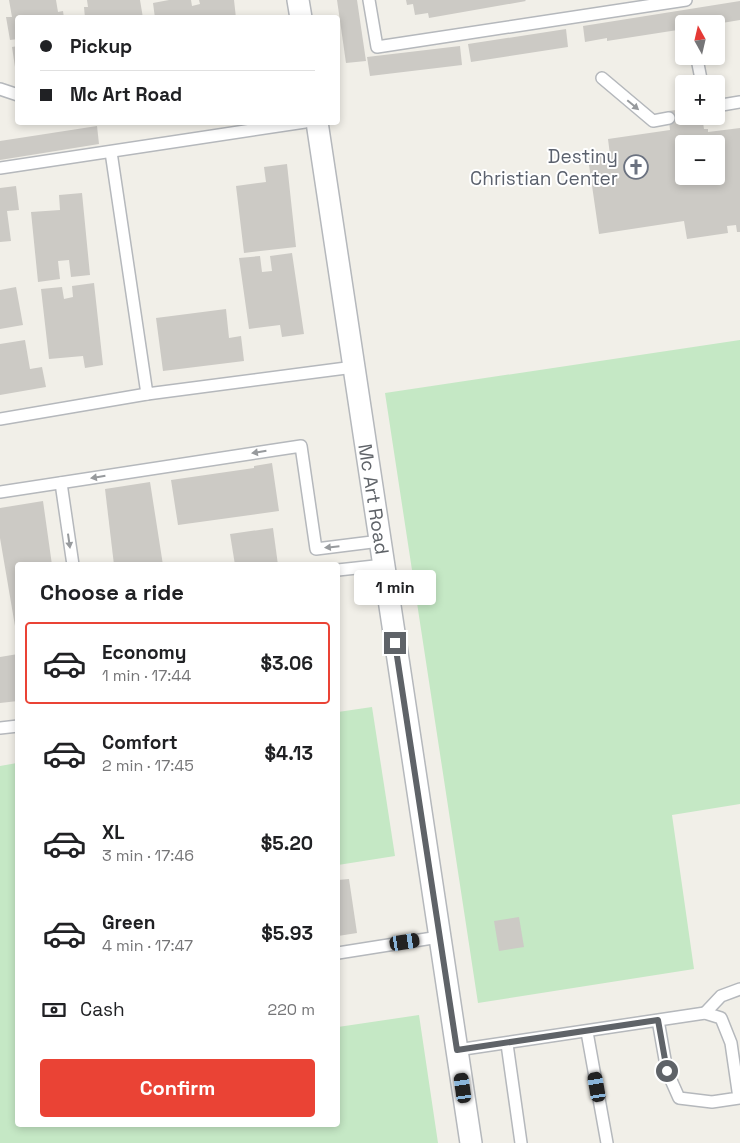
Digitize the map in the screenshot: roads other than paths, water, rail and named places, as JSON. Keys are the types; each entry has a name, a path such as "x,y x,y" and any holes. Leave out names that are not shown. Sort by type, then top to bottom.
{"street":[{"path":"298,0 300,15"},
{"name":"Mc Art Road","path":"317,125 471,1143"}],"lane":[{"path":"370,0 376,47 686,0"},
{"path":"602,78 652,121 669,118"},
{"path":"0,89 15,94"},
{"path":"725,104 740,102"},
{"path":"0,168 286,125"},
{"path":"111,152 148,394"},
{"path":"0,419 148,394 354,367"},
{"path":"0,492 301,446 316,549 380,541"},
{"path":"61,483 73,562"},
{"path":"340,570 384,565"},
{"path":"0,728 15,726"},
{"path":"340,953 439,937"},
{"path":"705,1013 721,996 740,989"},
{"path":"457,1050 507,1044 587,1032 658,1020 705,1013 721,1018 731,1043 739,1098 712,1102 679,1098 667,1071 658,1020"},
{"path":"587,1032 607,1143"},
{"path":"507,1044 521,1143"}],"place":[{"name":"Destiny Christian Center","path":"636,167"}]}
